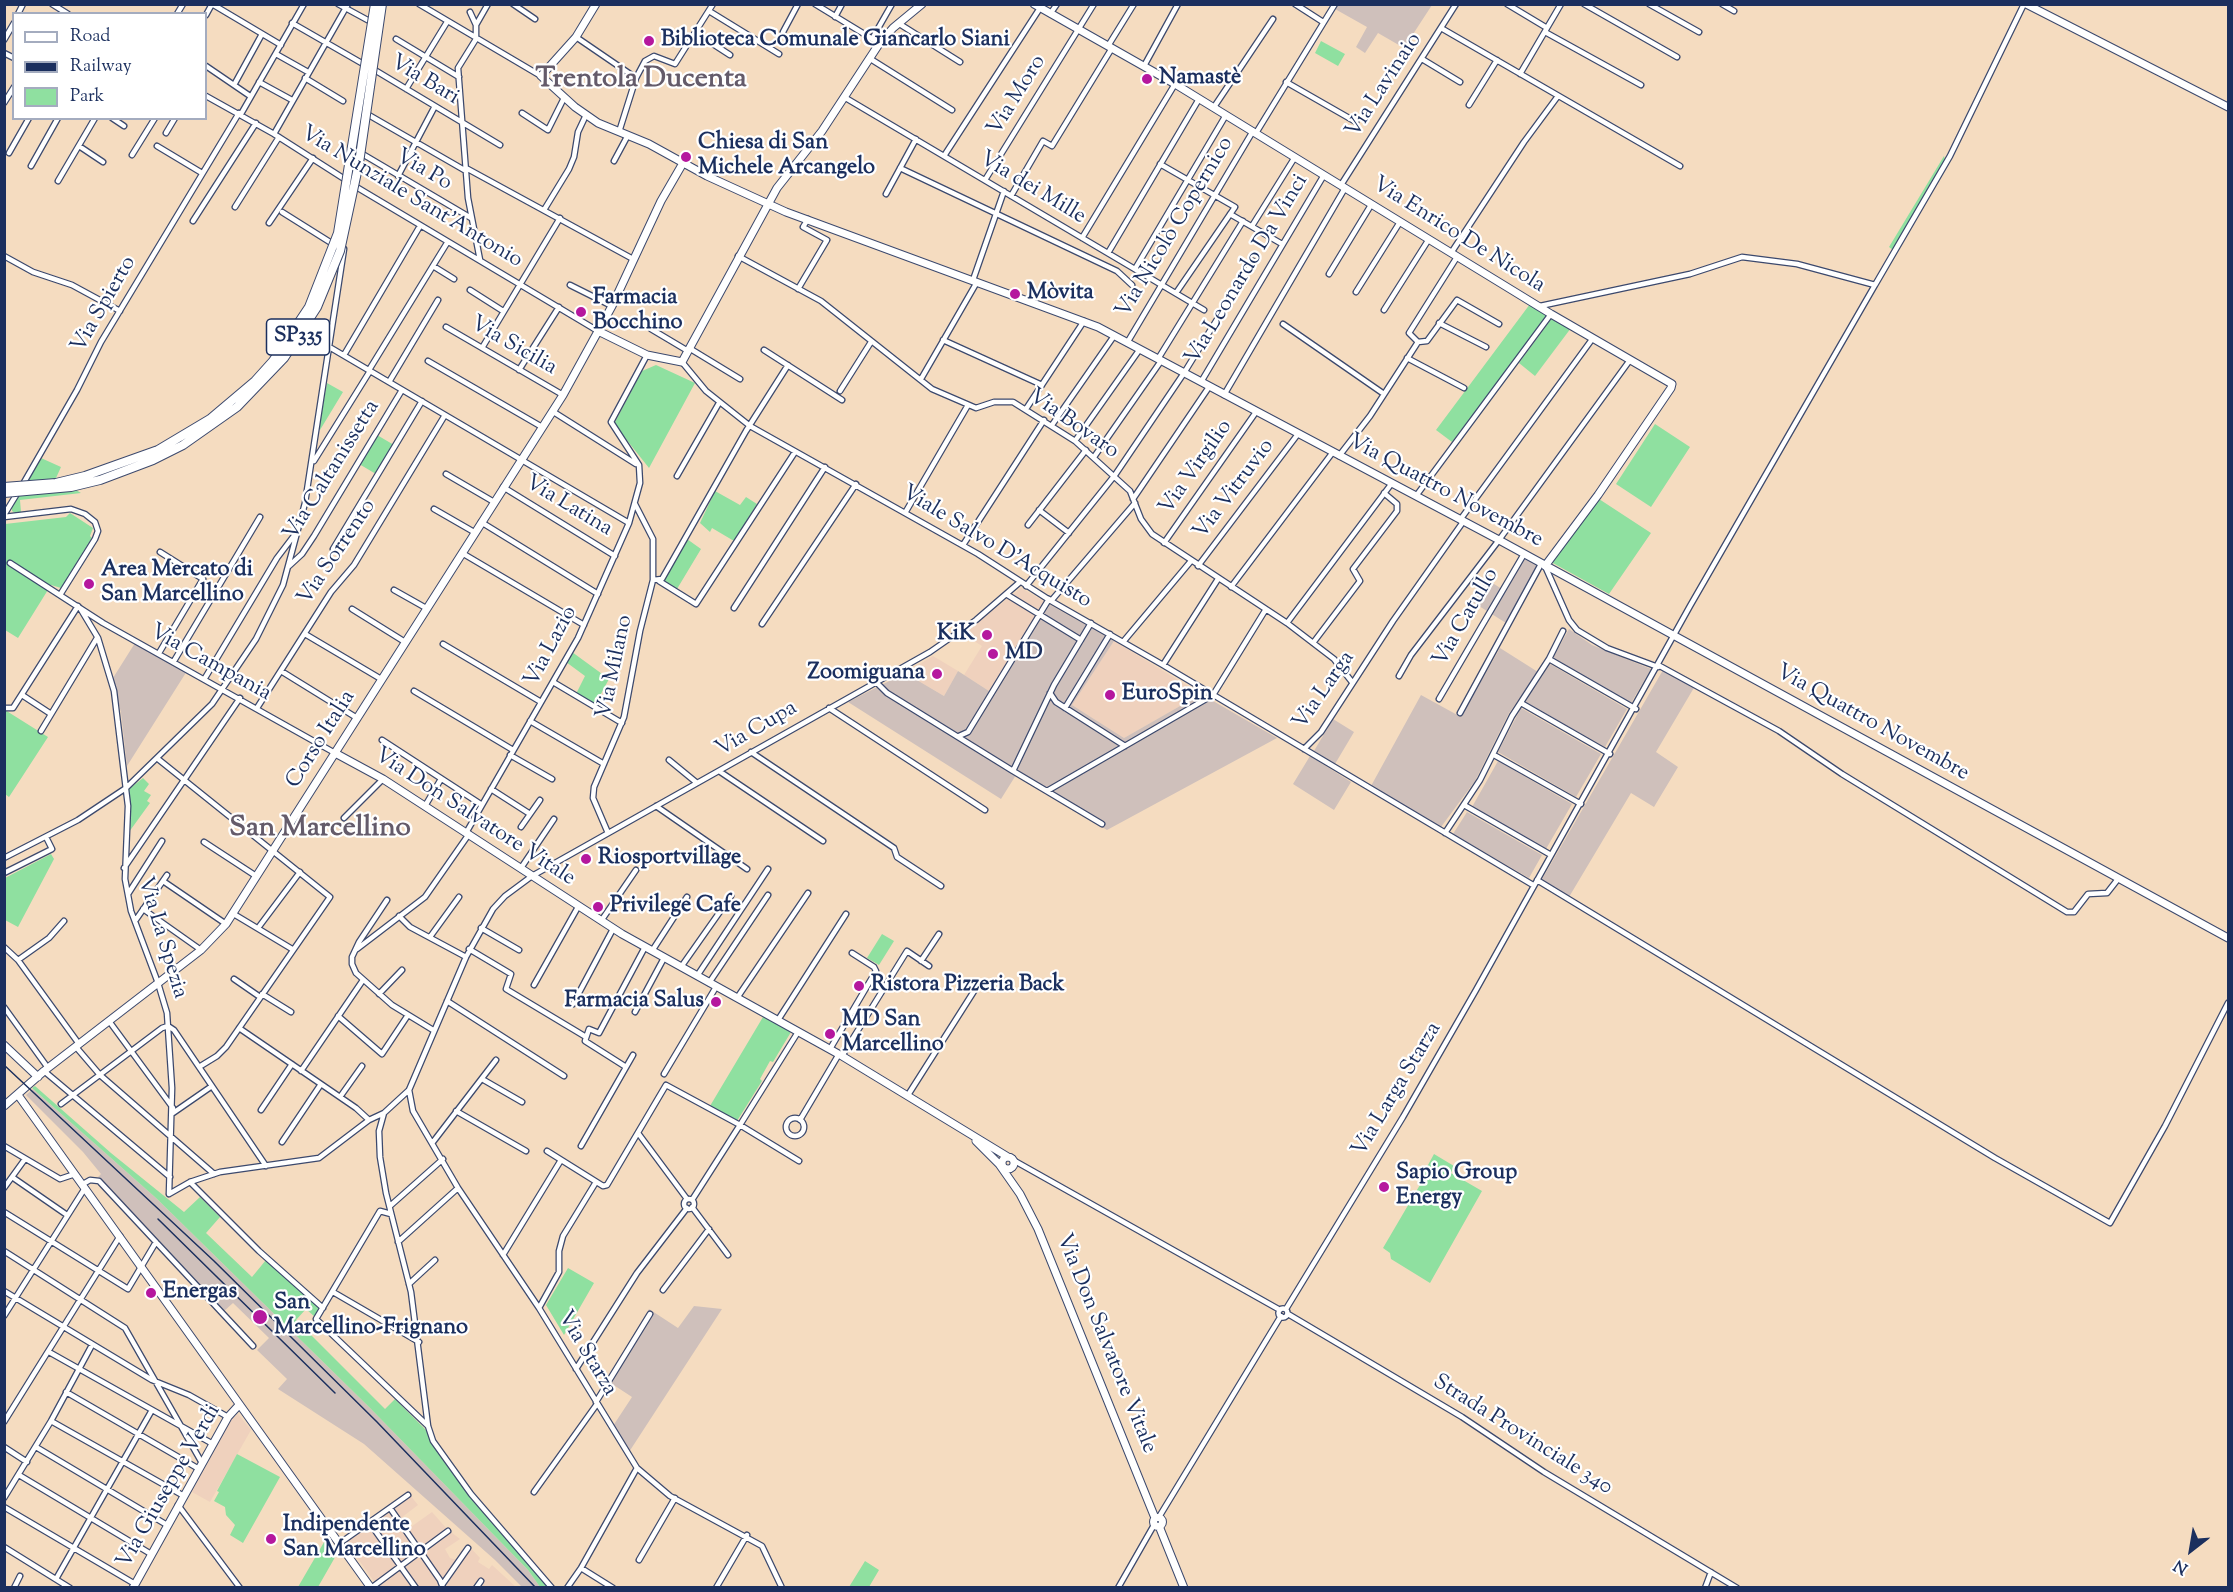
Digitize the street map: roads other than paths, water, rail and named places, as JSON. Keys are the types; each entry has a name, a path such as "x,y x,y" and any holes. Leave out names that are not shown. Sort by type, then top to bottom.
{"highway":[{"name":"SP335","path":"4,486 56,483 85,476 158,450 210,419 255,381 273,361 309,306 338,233 378,4"},
{"name":"SP335","path":"4,493 71,487 120,473 153,460 183,445 237,406 284,358 317,307 340,251 359,163 378,4"}],"street":[{"path":"212,4 281,45"},
{"name":"Via Spierto","path":"4,516 120,311 304,4"},
{"path":"338,4 375,25"},
{"path":"4,858 78,820 126,788 158,759 225,689 274,605 289,567 312,463 355,186 368,67 378,4"},
{"path":"418,4 541,75 576,37 596,4"},
{"path":"476,25 489,4"},
{"path":"513,4 535,19"},
{"path":"619,132 636,78 645,61 653,56 675,64 713,4"},
{"path":"783,32 798,4"},
{"path":"815,4 879,44"},
{"path":"835,17 842,4"},
{"path":"872,39 892,4"},
{"path":"598,331 647,355 682,362 767,204 822,131 879,44 898,23 922,4"},
{"path":"1050,14 1057,4"},
{"name":"Via Moro","path":"985,180 1094,4"},
{"path":"1011,196 1043,141 1052,146 1134,4"},
{"path":"1144,66 1178,4"},
{"path":"1295,4 1323,22"},
{"name":"Via Nicolò Copernico","path":"1127,343 1213,195 1335,4"},
{"name":"Via Lavinaio","path":"1224,395 1343,186 1456,4"},
{"path":"1507,4 1546,30 1641,85"},
{"path":"1520,74 1561,4"},
{"path":"1584,4 1677,57"},
{"path":"1649,4 1699,32"},
{"path":"1722,4 1734,11"},
{"path":"2025,4 2229,107"},
{"name":"Via Larga Starza","path":"1284,1311 1403,1117 1950,156 2025,4"},
{"path":"944,156 1037,6"},
{"name":"Via Enrico De Nicola","path":"1037,6 1214,107 1539,307 1672,384 1543,565"},
{"path":"235,207 277,135 292,100 346,7"},
{"path":"709,11 779,54"},
{"path":"470,12 476,25 476,39 459,64 459,77 471,218 480,260"},
{"path":"1214,107 1273,19"},
{"path":"406,89 447,22"},
{"name":"Via Bari","path":"292,23 500,145"},
{"path":"898,23 960,62"},
{"path":"4,40 12,26"},
{"path":"1441,28 1680,166"},
{"path":"696,33 730,55"},
{"path":"234,85 262,34"},
{"path":"576,37 636,78"},
{"path":"396,39 459,77"},
{"path":"276,54 308,72"},
{"path":"869,58 952,110"},
{"path":"1422,59 1460,82"},
{"path":"1469,105 1497,60"},
{"path":"207,67 250,96"},
{"name":"Via Quattro Novembre","path":"541,75 564,98 586,115 767,204 1084,321 1140,349 1499,540 2229,939"},
{"path":"305,78 343,101"},
{"path":"259,82 292,100"},
{"path":"1286,82 1356,122"},
{"path":"1082,238 1175,84"},
{"name":"Via Nunziale Sant'Antonio","path":"207,96 277,135 447,243 480,260 598,331"},
{"path":"1418,342 1410,333 1454,255 1524,142 1558,96"},
{"name":"Via dei Mille","path":"843,97 1204,310"},
{"path":"522,113 548,130 564,98"},
{"path":"1108,253 1199,99"},
{"path":"398,176 414,141 435,106"},
{"path":"364,112 466,170 560,218 633,259"},
{"path":"544,210 569,169 574,157 578,132 586,115"},
{"path":"1135,269 1226,115"},
{"path":"9,153 27,120"},
{"path":"31,166 57,120"},
{"path":"58,181 94,120"},
{"path":"115,120 124,126"},
{"path":"132,155 154,120"},
{"path":"166,133 174,120"},
{"path":"193,221 256,123"},
{"path":"614,161 628,135"},
{"path":"886,194 916,139"},
{"path":"79,146 103,162"},
{"path":"157,146 202,173"},
{"name":"Via Po","path":"359,152 471,218"},
{"path":"1252,226 1295,157"},
{"path":"269,224 313,158"},
{"name":"Corso Italia","path":"4,1106 46,1070 201,950 226,924 563,395 612,306 633,259 683,163"},
{"path":"1160,164 1234,207 1176,293"},
{"path":"900,168 1117,271 1132,285"},
{"name":"Via Leonardo Da Vinci","path":"1201,382 1324,175"},
{"path":"921,379 975,281 1004,191"},
{"path":"1329,274 1371,205"},
{"path":"282,212 344,250"},
{"path":"1230,214 1282,244"},
{"path":"482,348 560,218"},
{"path":"798,289 827,240 803,227 808,219"},
{"path":"1094,457 1159,360 1191,303 1243,221"},
{"path":"1356,292 1400,222"},
{"path":"344,355 420,226"},
{"path":"1384,310 1429,239"},
{"path":"312,463 447,243"},
{"path":"738,255 821,301 932,388 968,405 905,513"},
{"path":"4,256 33,272 72,285 120,311"},
{"path":"1539,307 1690,274 1742,257 1797,264 1875,285"},
{"path":"1026,586 1115,475 1184,373 1253,261"},
{"path":"433,266 454,279"},
{"path":"570,285 612,306"},
{"path":"470,290 503,311"},
{"path":"389,382 438,300"},
{"path":"1231,587 1384,394 1418,342 1426,341 1457,300 1498,324"},
{"path":"519,370 559,307"},
{"path":"1416,496 1551,314"},
{"path":"656,320 651,329 740,379"},
{"path":"1026,409 1084,321"},
{"path":"1439,323 1486,347"},
{"path":"1283,324 1384,394"},
{"name":"Via Sicilia","path":"446,327 563,395"},
{"path":"1052,425 1114,336"},
{"name":"Via Larga","path":"1593,339 1461,521 1352,682 1321,732 1304,748 1995,1158 2110,1223 2165,1126 2229,1003"},
{"path":"943,340 1042,385"},
{"path":"840,391 871,342"},
{"path":"331,348 629,523"},
{"path":"1075,441 1140,349"},
{"path":"764,350 843,400"},
{"path":"639,465 611,422 647,355"},
{"path":"1407,358 1464,388"},
{"path":"1400,676 1411,655 1499,540 1630,360"},
{"path":"428,361 542,427"},
{"name":"Viale Salvo D'Acquisto","path":"682,362 720,403 750,426 963,545 1026,586 1304,748"},
{"path":"788,365 656,580 696,604 795,452"},
{"path":"959,736 968,732 1039,615 1134,501 1209,387"},
{"name":"Via Caltanissetta","path":"289,567 302,554 314,536 402,390"},
{"path":"333,549 422,401"},
{"name":"Via Bovaro","path":"968,405 976,408 994,402 1013,402 1075,441 1130,491 1141,519 1152,534 1287,623 1334,660 1352,682"},
{"path":"677,476 720,403"},
{"path":"551,411 639,465"},
{"name":"Via Virgilio","path":"1164,543 1256,411"},
{"name":"Via Sorrento","path":"257,708 331,592 354,566 445,415"},
{"path":"963,545 1044,420"},
{"name":"Via Vitruvio","path":"1198,566 1298,434"},
{"path":"1028,525 1086,450"},
{"name":"Via Lazio","path":"355,950 425,897 468,833 584,625 629,523 639,483 639,465"},
{"path":"734,608 825,467"},
{"path":"446,474 494,502"},
{"path":"1287,623 1392,483"},
{"path":"762,624 856,484"},
{"name":"Via Latina","path":"503,487 615,556"},
{"path":"1313,644 1360,581 1353,569 1397,511 1397,504 1384,493"},
{"name":"Via Milano","path":"608,833 593,798 596,781 622,723 640,631 656,580 653,539 634,504"},
{"path":"4,516 71,509 86,514 95,522 97,535 60,595"},
{"path":"434,509 474,532"},
{"path":"1040,510 1069,533"},
{"path":"174,661 260,517"},
{"path":"481,522 598,594"},
{"path":"205,678 277,558 296,533"},
{"path":"159,653 202,579 160,552"},
{"path":"461,552 584,625"},
{"name":"Via Catullo","path":"1439,699 1524,554"},
{"path":"1123,642 1191,561"},
{"name":"Via Campania","path":"10,563 93,616 335,753"},
{"path":"1543,565 1569,620 1577,630 1607,648 1658,666 1779,731 1842,774 2067,912 2074,912 2088,894 2107,893 2118,879"},
{"path":"1460,713 1543,565"},
{"path":"1163,664 1218,579"},
{"name":"Via Cupa","path":"410,1090 433,1030 469,950 481,928 505,896 532,876 954,636 1020,582"},
{"path":"394,590 426,608"},
{"path":"1006,594 1081,640"},
{"path":"4,708 13,708 79,607"},
{"name":"Via La Spezia","path":"79,607 98,638 114,691 126,788 124,868 128,894 135,921 158,982 168,1026 172,1111 169,1194 190,1182"},
{"path":"352,609 405,642"},
{"path":"1047,791 1213,695 1266,609"},
{"path":"90,624 93,616"},
{"path":"1013,771 1050,693 1091,623"},
{"path":"1445,833 1494,755 1563,631"},
{"path":"305,634 381,680"},
{"path":"1065,708 1110,634"},
{"path":"41,731 98,638"},
{"path":"443,644 541,702"},
{"path":"1549,659 1636,709"},
{"path":"281,671 357,718"},
{"path":"553,682 622,723"},
{"path":"876,682 887,693 1101,824"},
{"path":"414,691 552,779"},
{"path":"1050,693 1056,702 1125,746"},
{"path":"22,695 51,714"},
{"path":"124,868 240,698"},
{"path":"1045,703 1056,702"},
{"path":"1521,703 1610,754"},
{"path":"829,708 985,810"},
{"path":"530,721 604,764"},
{"path":"968,732 970,744"},
{"path":"382,740 482,805"},
{"path":"751,752 894,848 897,857 941,886"},
{"name":"Via Don Salvatore Vitale","path":"335,753 383,779 613,929 841,1055 908,1095 966,1131 1007,1165 1015,1186 1038,1229 1184,1587"},
{"path":"1494,755 1581,804"},
{"path":"158,759 330,897 217,1056 200,1067"},
{"path":"669,760 697,783"},
{"path":"719,771 823,841"},
{"path":"344,818 383,779"},
{"path":"425,806 441,779"},
{"path":"491,789 530,814"},
{"path":"521,827 540,800"},
{"path":"1464,805 1551,855"},
{"path":"656,807 747,869"},
{"path":"520,868 554,819"},
{"path":"4,873 52,849 46,837"},
{"path":"128,894 162,841"},
{"path":"204,842 256,876"},
{"path":"697,976 768,869"},
{"path":"601,921 636,870"},
{"path":"258,928 300,873"},
{"path":"135,921 167,875"},
{"path":"163,880 226,924"},
{"path":"737,998 808,893"},
{"path":"664,1074 712,985 768,895"},
{"path":"681,967 731,896"},
{"path":"430,937 459,897"},
{"path":"626,1067 585,1041 586,1037 589,1029 599,1033 648,949 687,897"},
{"path":"387,900 355,950 352,964 363,980 379,994 433,1030"},
{"path":"534,985 578,907"},
{"path":"143,909 201,950"},
{"path":"232,913 292,949"},
{"path":"778,1020 846,914"},
{"path":"399,916 410,927 466,957"},
{"path":"18,960 49,938 64,921"},
{"path":"481,928 519,950"},
{"path":"573,1004 613,929"},
{"path":"921,961 939,934"},
{"path":"4,947 18,960 77,1046 100,1075 214,1174"},
{"path":"469,950 511,974 506,989 586,1037"},
{"path":"800,1120 907,951 929,966"},
{"path":"830,1049 876,971 874,967 852,953"},
{"path":"635,1012 664,958"},
{"path":"379,994 402,970"},
{"path":"234,979 291,1012"},
{"path":"301,1071 363,980"},
{"path":"908,1095 976,988"},
{"path":"447,1001 564,1076"},
{"path":"4,1006 46,1070 170,1177"},
{"path":"338,1016 382,1054 408,1015"},
{"path":"109,1021 172,1111 212,1086"},
{"path":"61,1104 162,1028 168,1026 174,1030 200,1067 266,1166"},
{"path":"238,1028 340,1097 369,1120"},
{"path":"728,1256 709,1229 684,1204 740,1125 798,1032"},
{"path":"4,1044 38,1077"},
{"path":"581,1146 633,1054"},
{"path":"433,1142 496,1060"},
{"path":"261,1110 292,1064"},
{"path":"340,1097 362,1066"},
{"path":"482,1079 522,1102"},
{"path":"282,1142 321,1084"},
{"path":"547,1151 603,1186 607,1185 666,1085 740,1125 799,1161"},
{"path":"323,1308 259,1251 190,1182 214,1174 319,1158 369,1120 384,1113 410,1090"},
{"name":"Via Starza","path":"410,1090 410,1103 458,1188 539,1308 637,1468 652,1483 675,1498 747,1535 762,1546 782,1587"},
{"path":"18,1095 371,1587 448,1531"},
{"path":"456,1111 526,1151"},
{"path":"384,1113 378,1143 391,1214 409,1284 419,1342 428,1426"},
{"name":"Via Don Salvatore Vitale","path":"966,1131 1007,1165"},
{"path":"576,1370 637,1273 690,1208 689,1200 638,1133"},
{"path":"4,1146 60,1179 75,1174"},
{"path":"4,1188 25,1159"},
{"path":"390,1206 443,1159"},
{"path":"503,1255 561,1160"},
{"name":"Strada Provinciale 340","path":"1007,1165 1026,1166 1284,1311 1462,1418 1544,1472 1737,1587"},
{"path":"12,1177 67,1215"},
{"path":"4,1316 84,1186 92,1180 99,1181 253,1346"},
{"path":"539,1308 559,1272 559,1251 564,1236 596,1182"},
{"path":"398,1242 458,1188"},
{"path":"391,1214 380,1211 316,1319 428,1426 443,1456 471,1494 552,1587"},
{"path":"4,1212 128,1289 156,1242"},
{"path":"663,1290 709,1229"},
{"path":"4,1422 120,1236"},
{"path":"4,1251 124,1328 181,1426 201,1466"},
{"path":"409,1284 435,1260"},
{"path":"4,1291 156,1382 189,1395 228,1417"},
{"path":"333,1292 419,1342"},
{"path":"1118,1587 1158,1524 1284,1311"},
{"path":"534,1492 596,1403 650,1314"},
{"path":"4,1498 51,1421 92,1345"},
{"path":"49,1352 213,1444"},
{"path":"66,1392 201,1466"},
{"name":"Via Giuseppe Verdi","path":"135,1585 228,1417 240,1405"},
{"path":"56,1579 152,1410"},
{"path":"51,1421 184,1496"},
{"path":"4,1447 27,1462"},
{"path":"36,1447 167,1525"},
{"path":"567,1587 581,1568 637,1468"},
{"path":"19,1475 151,1554"},
{"path":"340,1543 408,1495"},
{"path":"639,1560 675,1498"},
{"path":"178,1505 240,1587"},
{"path":"4,1507 135,1585"},
{"path":"390,1508 421,1551 442,1586 468,1548"},
{"path":"369,1522 416,1587"},
{"path":"716,1587 747,1535"},
{"path":"5,1549 70,1587"},
{"path":"581,1568 613,1587"},
{"path":"1705,1587 1711,1572"},
{"path":"14,1587 20,1576"},
{"path":"476,1587 481,1581"}],"railway":[{"path":"4,1065 214,1261 377,1422 536,1588"},
{"path":"158,1219 335,1393"}],"place":[{"name":"Biblioteca Comunale Giancarlo Siani","path":"649,41"},
{"name":"Namastè","path":"1147,79"},
{"name":"Chiesa di San Michele Arcangelo","path":"686,157"},
{"name":"Mòvita","path":"1015,294"},
{"name":"Farmacia Bocchino","path":"581,312"},
{"name":"Area Mercato di San Marcellino","path":"89,584"},
{"name":"KiK","path":"987,635"},
{"name":"MD","path":"993,654"},
{"name":"Zoomiguana","path":"937,674"},
{"name":"EuroSpin","path":"1110,695"},
{"name":"Riosportvillage","path":"586,859"},
{"name":"Privilege Cafe","path":"598,907"},
{"name":"Ristora Pizzeria Back","path":"859,986"},
{"name":"Farmacia Salus","path":"716,1002"},
{"name":"MD San Marcellino","path":"830,1034"},
{"name":"Sapio Group Energy","path":"1384,1187"},
{"name":"Energas","path":"151,1293"},
{"name":"San Marcellino-Frignano","path":"260,1317"},
{"name":"Indipendente San Marcellino","path":"271,1539"}],"district":[{"name":"Trentola Ducenta","path":"641,81"},
{"name":"San Marcellino","path":"320,830"}]}
